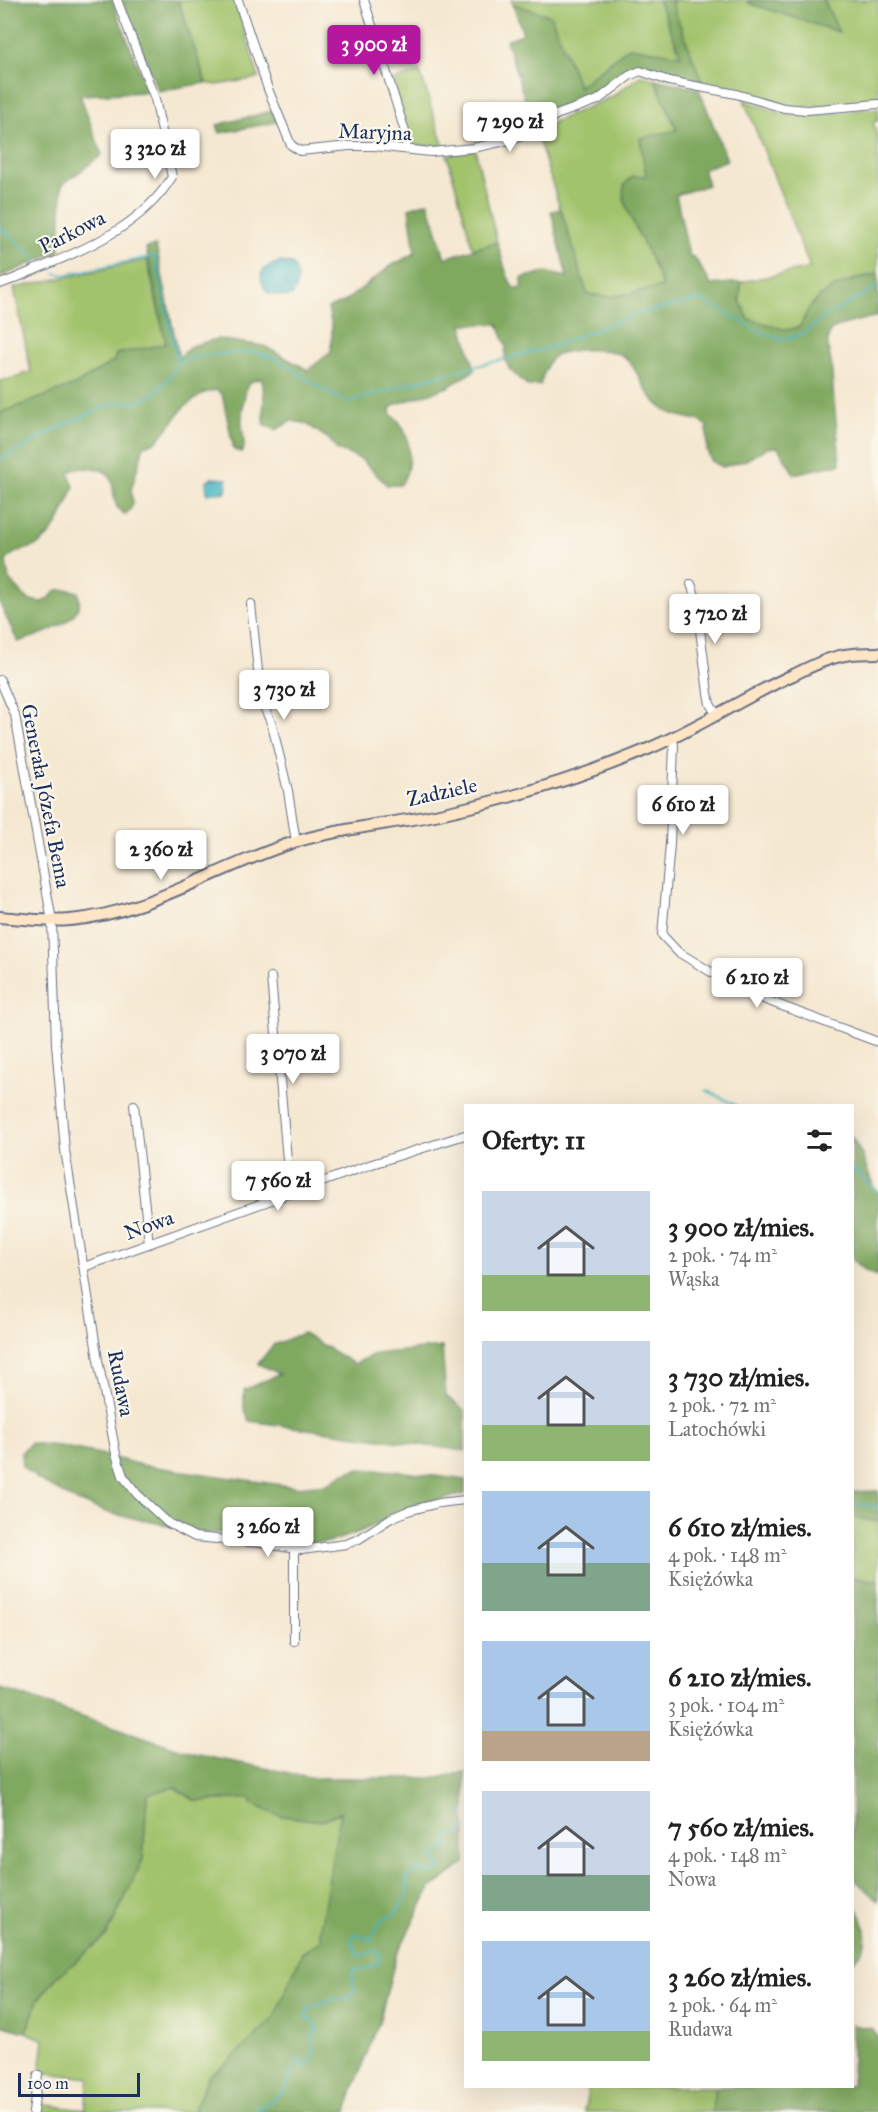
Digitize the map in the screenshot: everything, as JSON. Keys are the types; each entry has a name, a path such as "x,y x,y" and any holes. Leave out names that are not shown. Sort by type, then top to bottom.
{"street":[{"name":"Parkowa","path":"0,284 87,249 125,225 164,191 172,177 155,99 117,0"},
{"name":"Maryjna","path":"238,0 268,89 292,147 300,151 349,146 431,152 473,148 528,134 556,115 598,100 629,76 640,71 669,81 736,94 784,108 807,110 878,104"},
{"path":"364,0 407,138 406,149"},
{"path":"691,584 696,598 710,704 717,715"},
{"path":"251,604 261,700 272,725 288,791 296,842"},
{"name":"Zadziele","path":"0,917 52,921 83,919 126,909 296,842 338,831 429,816 490,802 599,769 673,738 764,688 822,662 845,655 878,653"},
{"name":"Generała Józefa Bema","path":"0,680 15,715 52,921"},
{"path":"673,738 670,844 662,934 678,952 711,972 766,999 878,1042"},
{"name":"Rudawa","path":"52,921 60,1096 65,1150 98,1360 116,1454 123,1476 137,1494 168,1523 195,1537 260,1543 302,1550 346,1544 408,1511 439,1503 464,1500"},
{"path":"271,977 290,1194"},
{"path":"134,1105 148,1244"},
{"name":"Nowa","path":"84,1268 372,1164 464,1135"},
{"path":"294,1549 294,1641"},
{"path":"33,2112 38,2075"}],"green space":[{"path":"0,0 112,0 146,92 80,95 102,155 62,185 60,251 0,277"},
{"path":"121,0 178,0 206,83 158,91"},
{"path":"178,0 235,0 259,78 217,85 206,83"},
{"path":"511,0 658,0 682,56 629,47 578,87 551,16 513,4"},
{"path":"658,0 676,0 671,2 702,82 669,76 645,63 626,70 595,96 547,115 534,128 506,40 523,34 513,4 551,16 579,87 629,47 681,55"},
{"path":"754,0 749,2 838,32 824,0 878,0 878,99 828,106 793,107 702,82 671,1"},
{"path":"754,0 824,0 839,32 748,3"},
{"path":"420,72 444,147 411,145 392,81"},
{"path":"640,76 655,79 677,131 646,176 624,199 662,287 615,296 596,296 587,294 537,135 554,122 613,96"},
{"path":"655,79 699,89 727,160 703,169 708,185 676,195 689,255 695,258 711,285 741,282 740,301 749,319 787,330 800,327 809,308 824,293 851,281 878,274 878,316 842,325 830,331 828,337 840,464 794,474 778,447 767,448 746,460 723,467 712,462 707,451 707,426 697,420 665,410 653,399 633,367 616,353 579,350 556,355 548,363 540,385 528,386 510,370 505,359 506,346 498,324 462,324 475,370 448,387 394,405 390,409 391,415 403,429 409,448 407,469 400,485 387,485 361,459 337,450 330,440 305,423 291,421 276,430 265,425 264,389 261,378 248,383 245,393 242,416 243,452 234,450 222,394 216,390 204,393 184,407 160,438 144,446 131,490 133,504 125,514 118,509 111,480 107,474 100,470 87,468 71,471 69,473 74,487 61,518 52,532 39,544 12,554 6,562 9,580 29,600 42,602 57,590 71,590 78,592 79,602 76,611 60,626 18,642 0,604 0,413 75,385 114,361 116,354 166,344 146,248 156,246 179,358 191,346 217,339 264,346 308,370 331,352 332,327 328,308 344,302 391,266 415,253 409,208 428,202 445,258 497,242 507,275 514,289 522,288 522,278 545,272 567,277 551,211 561,209 587,294 610,297 662,287 632,221 624,196 625,186 633,176 646,176 640,138 677,130"},
{"path":"744,100 783,114 800,116 878,108 878,121 873,122 878,138 878,274 857,278 812,304 800,327 787,330 749,319 740,301 741,282 810,268"},
{"path":"272,111 277,122 220,133 217,125"},
{"path":"475,149 497,242 473,249 447,155"},
{"path":"147,260 166,344 116,354 114,361 75,385 0,413 0,381 31,372 14,288"},
{"path":"854,1141 861,1153 873,1186 878,1192 878,1276 866,1271 854,1261"},
{"path":"303,1333 354,1364 375,1354 442,1347 446,1396 464,1410 464,1451 250,1421 244,1409 244,1390 280,1374 258,1364 273,1345"},
{"path":"30,1443 59,1446 141,1465 296,1487 327,1484 342,1474 357,1469 397,1471 464,1480 464,1494 422,1503 362,1531 330,1542 286,1544 221,1533 204,1533 109,1513 74,1500 36,1478 22,1466 21,1453"},
{"path":"878,1491 878,1522 854,1517 854,1492"},
{"path":"854,1517 878,1521 878,1581 854,1577"},
{"path":"854,1577 878,1581 878,1901 854,1879"},
{"path":"0,1688 194,1754 314,1778 432,1778 464,1772 464,1864 430,1889 396,1956 379,2023 353,2089 347,2112 193,2112 209,2075 225,2065 274,2018 302,1953 322,1940 320,1931 340,1812 321,1821 277,1815 252,1804 252,1798 196,1801 174,1787 147,1794 143,1859 107,1935 57,1977 38,2000 26,2032 0,2025"},
{"path":"174,1787 196,1801 252,1798 277,1815 321,1821 341,1812 320,1931 322,1940 302,1953 274,2018 225,2065 209,2075 193,2112 37,2112 39,2104 85,2110 89,2078 40,2072 44,2040 26,2032 38,2000 57,1977 107,1935 143,1859 147,1794"},
{"path":"854,1904 861,1916 866,1935 864,1947 854,1960"},
{"path":"854,2025 873,2029 878,2037 878,2112 712,2112 715,2088 854,2088"},
{"path":"589,2088 715,2088 712,2112 584,2112"}],"water":[{"path":"281,262 292,264 297,275 293,295 286,297 268,293 261,277 269,266"},
{"path":"211,478 227,479 226,492 207,494 206,481"}],"waterway":[{"path":"0,227 37,260"},
{"path":"55,273 64,275 155,256 178,363"},
{"path":"0,460 64,425 114,403 138,403 152,395 167,381 178,363 200,355 255,352 273,358 325,391 348,402 422,380 555,346 630,316 696,300 709,303 758,331 782,340 805,333 822,318 878,287"},
{"path":"706,1090 733,1104"},
{"path":"854,1170 878,1192"},
{"path":"854,1503 878,1507"},
{"path":"256,2112 259,2107 270,2102 285,2089 299,2059 305,2068 311,2060 314,2049 311,2035 319,2029 306,2018 308,2009 330,1999 348,1999 354,1990 352,1972 378,1964 380,1956 377,1951 364,1956 357,1954 351,1941 356,1934 371,1940 381,1920 395,1914 408,1895 406,1878 417,1869 427,1874 443,1868 432,1858 446,1847 447,1837 460,1834 464,1828"}]}
